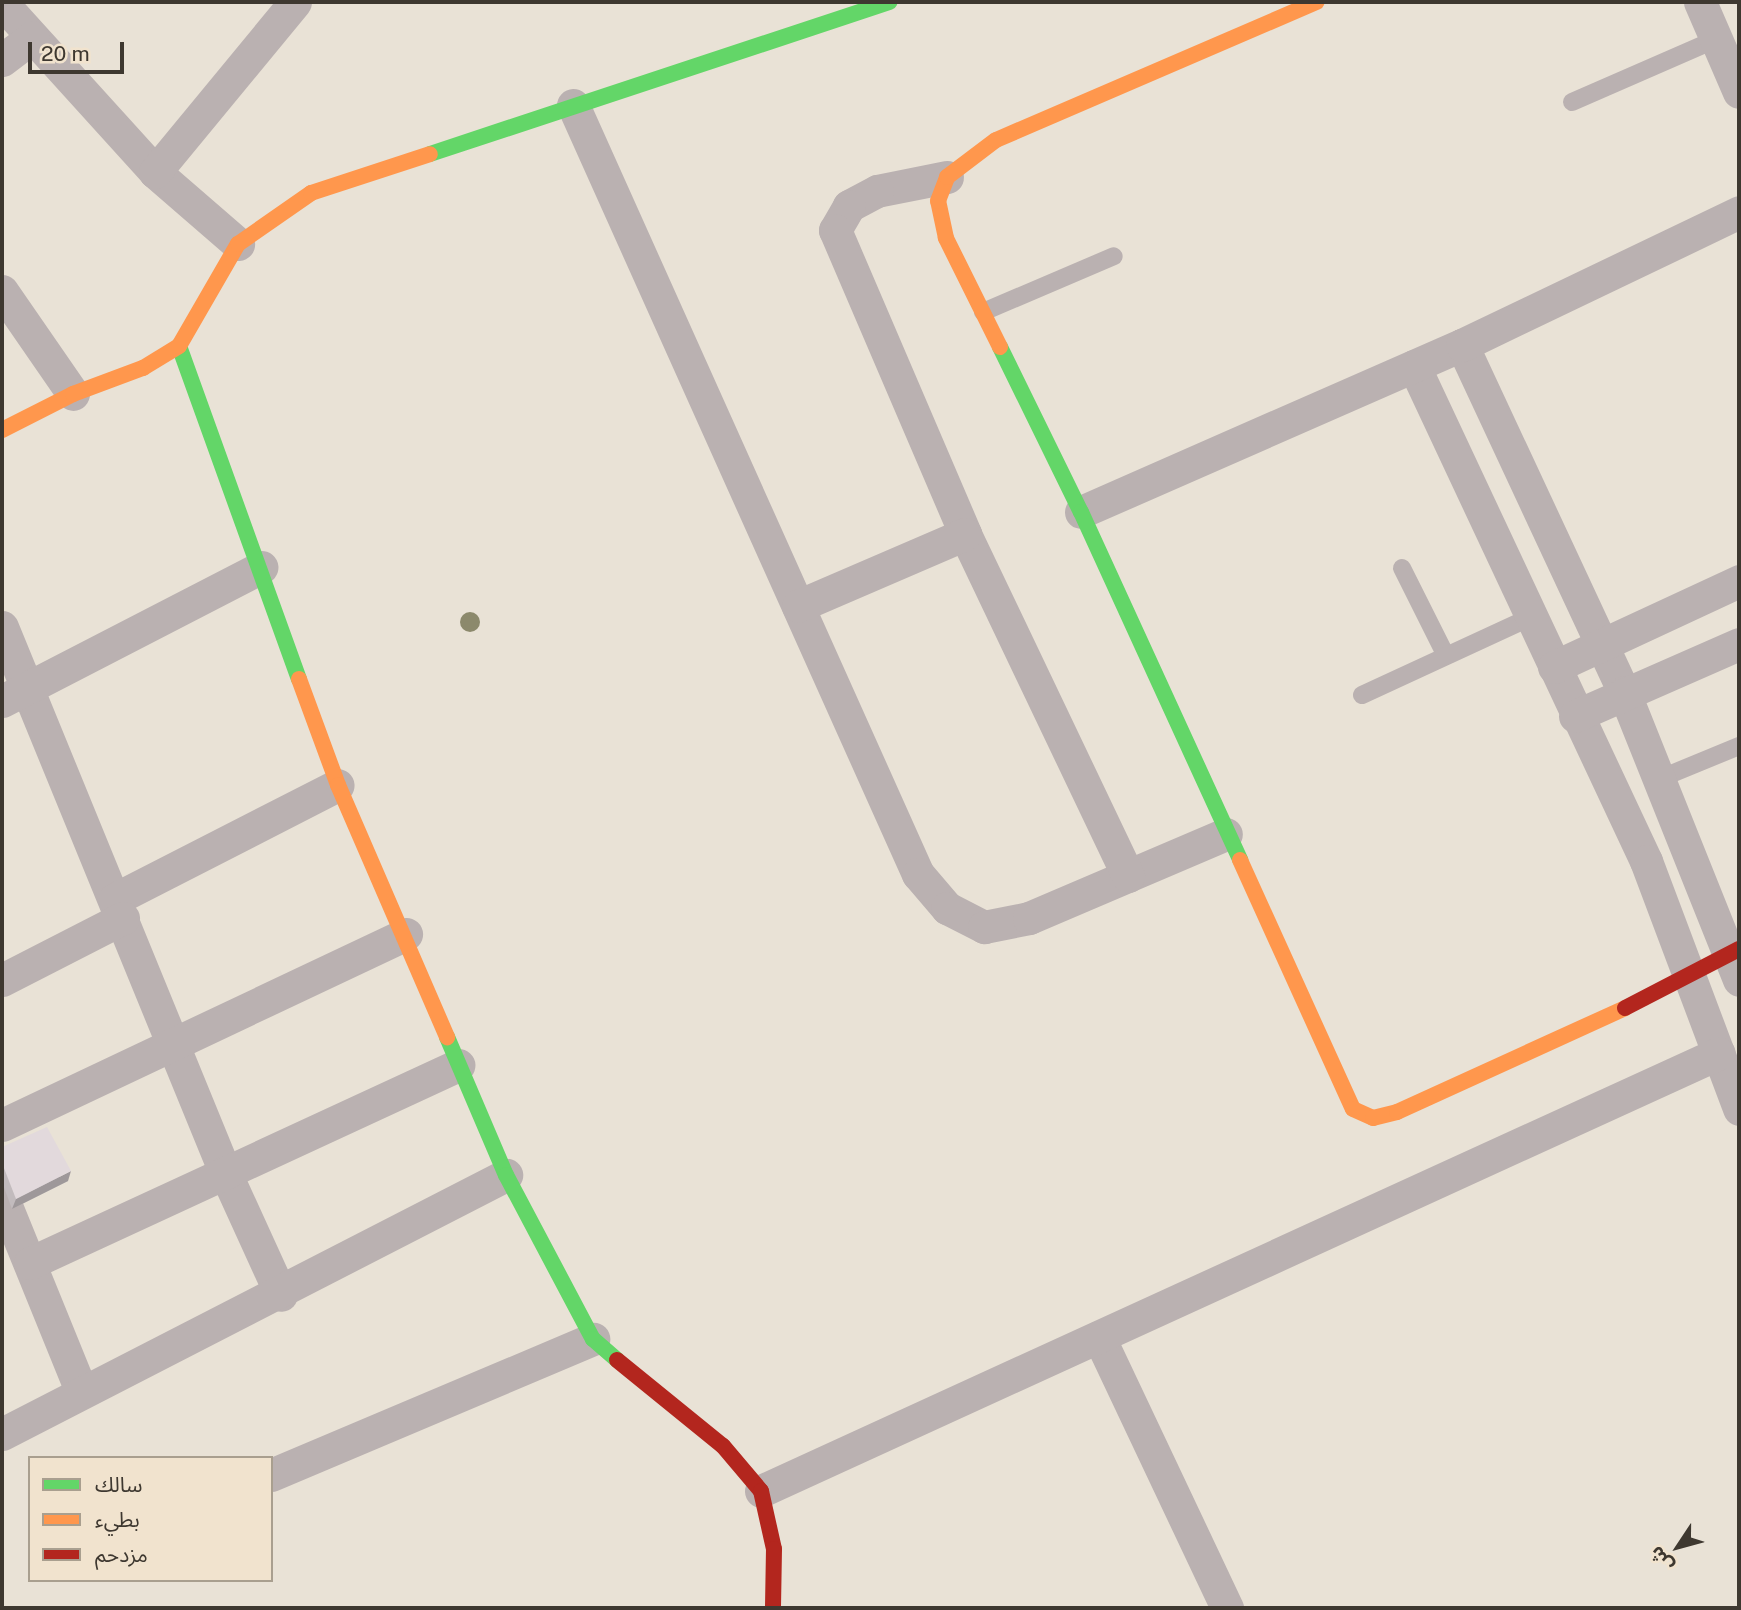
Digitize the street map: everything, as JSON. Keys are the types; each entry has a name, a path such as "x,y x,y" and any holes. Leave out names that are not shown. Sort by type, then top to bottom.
{"street":[{"path":"155,172 295,2"},
{"path":"2,430 73,394 143,368 179,346 238,244 311,193 889,2"},
{"path":"1128,876 965,534 835,230 849,206 877,191 947,177 996,139 1317,2"},
{"path":"1700,2 1739,92"},
{"path":"2,4 155,172 238,244"},
{"path":"2,60 32,37"},
{"path":"573,105 918,874 947,908 984,927 1029,918 1226,834"},
{"path":"947,177 938,201 939,218 1082,512 1346,1098 1353,1109 1373,1118 1397,1112 1690,978 1736,961 1624,692 1462,345"},
{"path":"1082,512 1462,345 1739,212"},
{"path":"2,291 73,394"},
{"path":"179,346 262,567 338,785 406,934 458,1065 506,1175 593,1339 666,1404 723,1446 761,1491 774,1549 773,1608"},
{"path":"1414,366 1575,716 1646,861 1739,1109"},
{"path":"799,606 965,534"},
{"path":"14,694 262,567"},
{"path":"1554,667 1739,581"},
{"path":"2,627 14,694 119,908 225,1172 281,1295"},
{"path":"1575,716 1624,692 1739,644"},
{"path":"2,980 119,908 338,785"},
{"path":"2,1125 406,934"},
{"path":"761,1491 1719,1053"},
{"path":"30,1262 458,1065"},
{"path":"2,1434 80,1391 281,1295 506,1175"},
{"path":"2,1196 80,1391"},
{"path":"1099,1337 1227,1608"},
{"path":"273,1474 593,1339"}],"lane":[{"path":"1572,102 1716,39"},
{"path":"983,312 1114,256"},
{"path":"1402,568 1446,656"},
{"path":"1362,695 1531,617"},
{"path":"1659,779 1739,746"}],"building":[{"path":"47,1127 71,1171 16,1199 2,1163 2,1147"}],"traffic: fast":[{"path":"430,154 889,2"},
{"path":"179,346 299,679"},
{"path":"1000,347 1081,512 1240,860"},
{"path":"447,1037 506,1175 593,1339 617,1360"}],"traffic: slow":[{"path":"1000,347 946,238 938,201 947,177 996,140 1317,2"},
{"path":"2,430 73,394 143,368 179,346 238,244 311,193 430,154"},
{"path":"299,679 338,785 447,1037"},
{"path":"1240,860 1353,1109 1373,1118 1397,1112 1625,1008"}],"traffic: jam":[{"path":"1625,1008 1739,949"},
{"path":"617,1360 723,1446 761,1491 774,1549 773,1608"}]}
